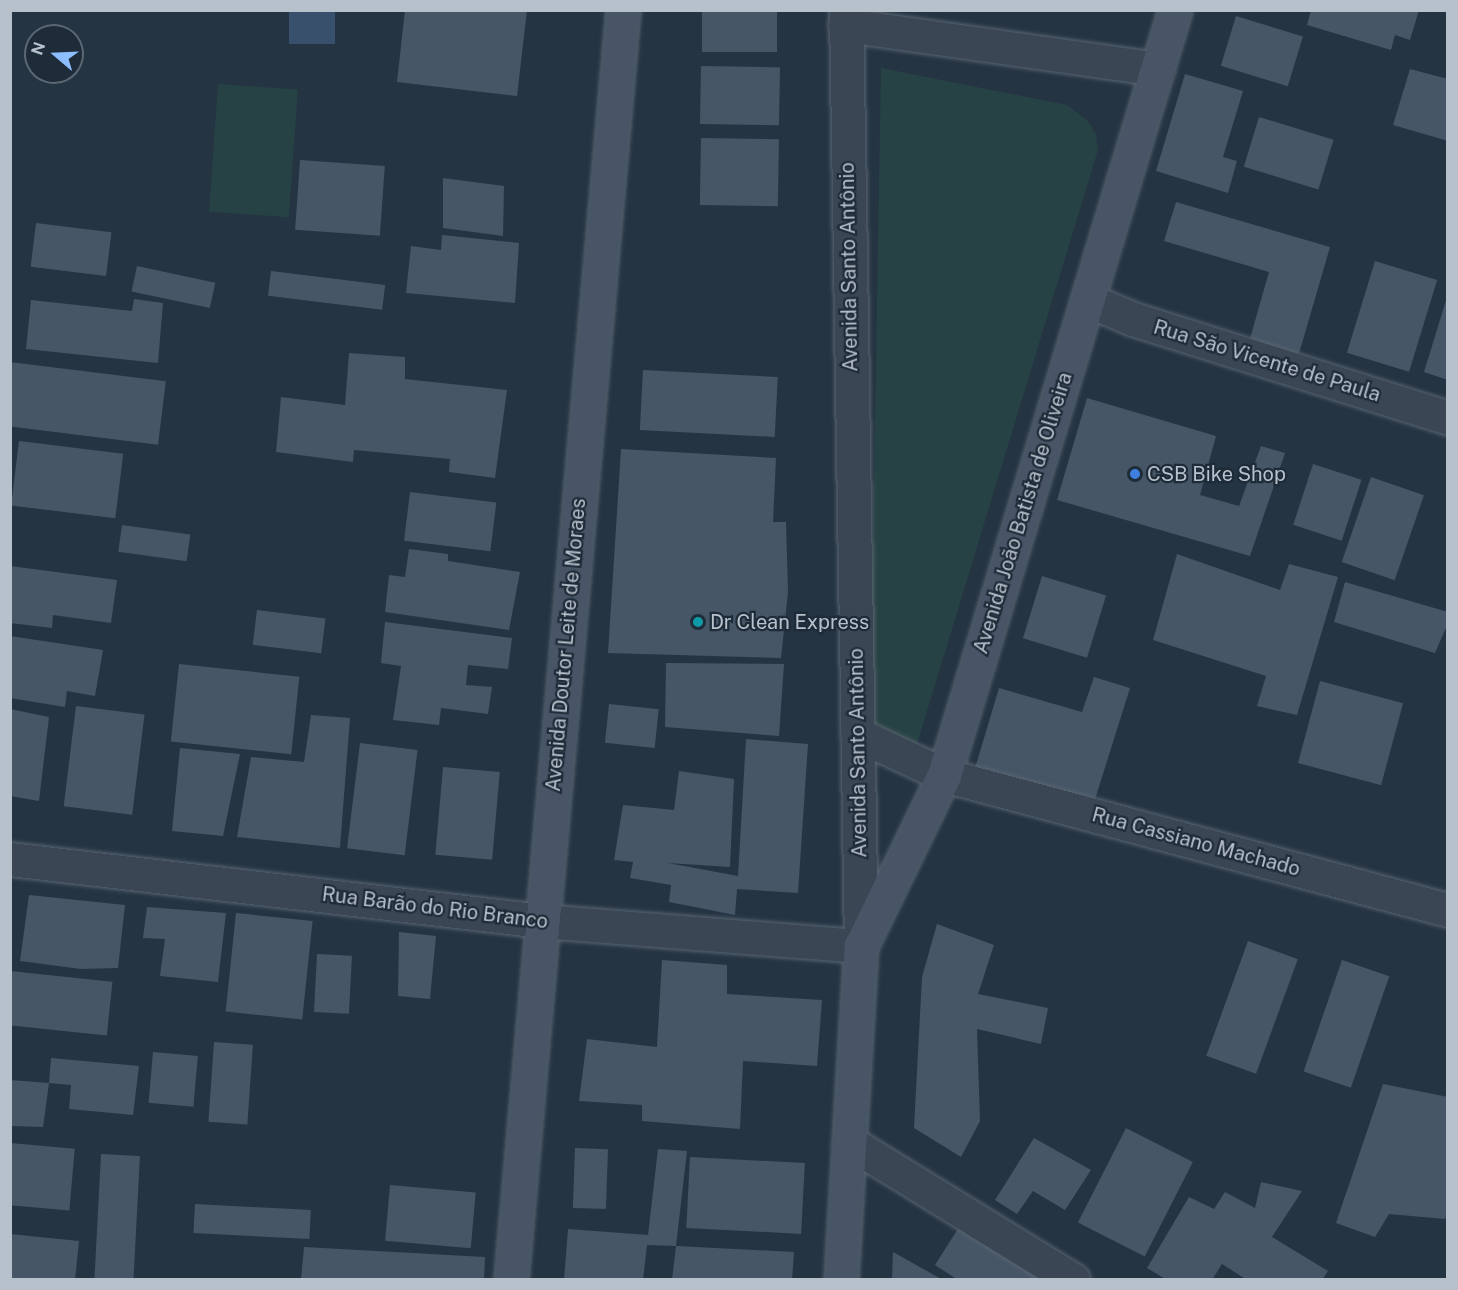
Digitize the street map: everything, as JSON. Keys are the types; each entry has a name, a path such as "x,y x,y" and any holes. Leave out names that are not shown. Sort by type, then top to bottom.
{"street":[{"name":"Avenida Doutor Leite de Moraes","path":"511,1280 623,10"},
{"name":"Avenida João Batista de Oliveira","path":"861,946 944,775 1175,10"},
{"path":"845,18 1158,69"},
{"name":"Avenida Santo Antônio","path":"841,1280 861,946 845,18"},
{"name":"Rua São Vicente de Paula","path":"1088,300 1133,320 1448,418"},
{"name":"Rua Cassiano Machado","path":"857,734 944,775 1448,910"},
{"name":"Rua Barão do Rio Branco","path":"10,859 542,921 861,946"},
{"path":"849,1142 1073,1280"}],"green space":[{"path":"881,68 1067,105 1087,120 1096,134 1098,150 917,744 878,740 870,717"},
{"path":"218,84 298,90 289,217 209,212"}],"water":[{"path":"289,11 335,11 335,44 289,44"}],"building":[{"path":"405,10 527,10 517,96 397,82"},
{"path":"702,10 777,10 777,52 702,52"},
{"path":"1311,10 1419,10 1410,40 1395,35 1391,50 1307,25"},
{"path":"1236,16 1303,36 1288,86 1221,66"},
{"path":"701,66 780,67 779,125 700,124"},
{"path":"1410,69 1448,79 1448,141 1393,125"},
{"path":"1185,74 1243,91 1223,157 1237,161 1228,193 1156,171"},
{"path":"1259,117 1334,140 1318,190 1244,167"},
{"path":"701,138 779,139 778,206 700,205"},
{"path":"300,160 385,166 380,236 295,230"},
{"path":"443,178 504,186 503,236 443,228"},
{"path":"1176,202 1330,247 1296,364 1247,349 1269,272 1164,241"},
{"path":"36,223 111,232 106,276 31,267"},
{"path":"442,235 519,243 515,303 406,293 411,246 441,250"},
{"path":"1375,261 1437,280 1409,372 1347,353"},
{"path":"137,266 215,283 210,308 132,291"},
{"path":"271,271 385,285 382,310 268,296"},
{"path":"1448,297 1448,380 1424,372"},
{"path":"134,299 163,303 158,363 26,349 31,300 132,311"},
{"path":"349,353 405,357 405,379 507,390 495,478 449,472 450,459 354,450 353,462 276,452 281,397 345,405"},
{"path":"10,362 166,381 158,445 10,426"},
{"path":"643,370 778,377 775,437 640,430"},
{"name":"CSB Bike Shop","path":"1087,398 1216,436 1200,495 1239,506 1261,446 1285,453 1250,556 1057,500"},
{"path":"19,441 123,454 115,518 11,506"},
{"path":"621,449 776,458 773,522 786,522 788,592 781,658 608,653"},
{"path":"1313,464 1362,480 1342,541 1293,525"},
{"path":"1371,477 1424,495 1395,580 1342,562"},
{"path":"410,492 496,503 490,551 404,541"},
{"path":"122,525 190,535 187,561 118,552"},
{"path":"409,549 448,554 448,561 520,572 509,630 385,612 389,575 405,577"},
{"path":"1177,554 1280,590 1289,564 1338,577 1297,715 1257,706 1266,676 1153,640"},
{"path":"10,566 117,580 111,623 53,615 52,628 10,623"},
{"path":"1042,576 1106,596 1087,658 1023,638"},
{"path":"1345,582 1448,612 1448,623 1435,653 1334,622"},
{"path":"257,610 325,618 321,653 253,645"},
{"path":"385,622 512,638 508,669 468,665 466,685 492,687 488,714 441,708 439,725 393,720 401,666 381,663"},
{"path":"10,636 103,650 95,696 67,691 65,707 10,698"},
{"path":"666,663 784,664 779,736 665,727"},
{"path":"179,664 299,677 291,754 171,742"},
{"path":"1094,677 1130,688 1092,809 973,775 999,688 1082,712"},
{"path":"1320,681 1403,703 1381,785 1298,763"},
{"path":"609,704 659,709 655,748 605,743"},
{"path":"76,706 144,714 132,815 64,806"},
{"path":"10,709 49,717 39,801 10,796"},
{"path":"311,715 350,718 340,848 237,837 251,757 304,762"},
{"path":"746,739 808,744 798,893 737,889 735,915 669,902 671,885 630,878 633,862 614,860 623,805 674,810 679,771 734,779 730,867 668,863 738,876"},
{"path":"360,743 418,750 405,855 347,848"},
{"path":"180,748 240,754 223,836 172,831"},
{"path":"443,767 500,772 492,860 435,855"},
{"path":"29,895 125,905 118,968 81,969 20,961"},
{"path":"147,907 226,913 218,982 160,976 165,939 143,938"},
{"path":"236,913 313,921 302,1020 226,1011"},
{"path":"937,924 994,945 978,994 1048,1008 1041,1044 977,1029 980,1121 961,1157 914,1128 922,977"},
{"path":"399,932 436,936 430,999 398,996"},
{"path":"1248,941 1298,959 1256,1074 1206,1056"},
{"path":"317,954 352,956 349,1014 314,1012"},
{"path":"662,960 727,965 727,994 822,1000 817,1066 743,1061 740,1129 642,1121 642,1105 579,1101 587,1039 657,1047"},
{"path":"1342,960 1389,976 1351,1088 1304,1072"},
{"path":"10,971 112,982 107,1035 10,1025"},
{"path":"214,1042 253,1045 247,1125 208,1122"},
{"path":"153,1052 198,1056 193,1107 149,1103"},
{"path":"51,1058 139,1066 133,1115 69,1109 71,1085 49,1083"},
{"path":"10,1080 49,1083 43,1127 10,1126"},
{"path":"1383,1084 1448,1097 1448,1210 1445,1219 1389,1214 1375,1237 1336,1223"},
{"path":"1126,1128 1193,1162 1145,1256 1078,1222"},
{"path":"1034,1138 1091,1170 1065,1210 1033,1191 1017,1214 995,1200"},
{"path":"10,1143 75,1149 69,1210 10,1205"},
{"path":"575,1148 608,1149 606,1209 573,1208"},
{"path":"658,1149 687,1151 676,1246 647,1245 643,1280 564,1280 568,1229 648,1235"},
{"path":"101,1154 140,1156 133,1280 94,1280"},
{"path":"690,1157 805,1163 801,1234 686,1228"},
{"path":"1261,1182 1302,1191 1272,1237 1328,1271 1322,1280 1247,1280 1222,1264 1212,1280 1167,1280 1147,1268 1189,1197 1214,1209 1225,1192 1255,1208"},
{"path":"390,1185 476,1192 471,1248 385,1241"},
{"path":"195,1204 311,1210 309,1239 193,1233"},
{"path":"961,1224 1049,1280 958,1280 935,1265"},
{"path":"10,1234 79,1241 75,1280 10,1280"},
{"path":"676,1246 794,1252 792,1280 672,1280"},
{"path":"304,1247 485,1257 484,1280 301,1280"},
{"path":"893,1252 943,1280 892,1280"}],"place":[{"name":"CSB Bike Shop","path":"1135,474"},
{"name":"Dr Clean Express","path":"698,622"}]}
